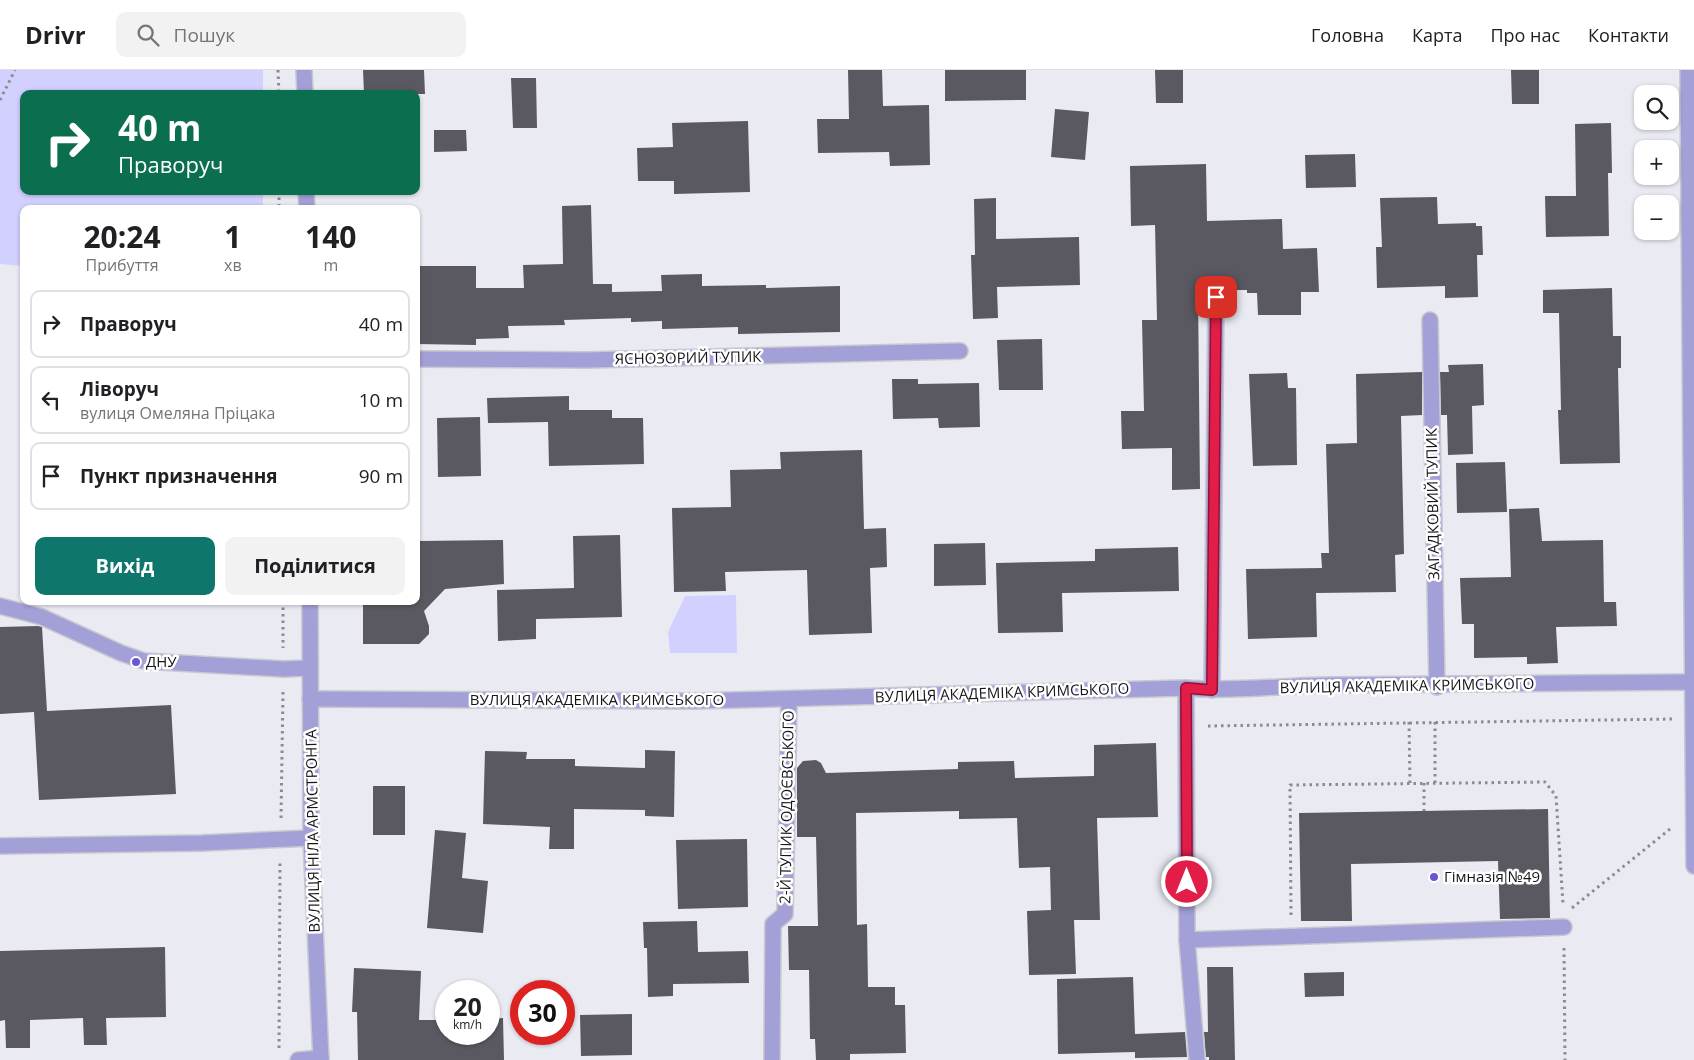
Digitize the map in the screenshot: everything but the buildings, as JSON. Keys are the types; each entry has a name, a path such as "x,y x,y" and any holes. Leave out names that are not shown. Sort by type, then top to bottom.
{"street":[{"path":"304,70 305,90"},
{"path":"1688,70 1694,866"},
{"path":"1212,690 1216,297"},
{"name":"ЗАГАДКОВИЙ ТУПИК","path":"1430,320 1437,687"},
{"name":"ЯСНОЗОРИЙ ТУПИК","path":"420,359 587,360 960,351"},
{"name":"ВУЛИЦЯ НІЛА АРМСТРОНГА","path":"310,605 311,838 321,1059"},
{"path":"0,606 42,617 121,654 144,661 283,669 310,668"},
{"name":"ВУЛИЦЯ АКАДЕМІКА КРИМСЬКОГО","path":"310,699 789,699 1186,688 1212,690 1332,685 1437,687 1693,682"},
{"path":"1186,688 1187,940 1197,1060"},
{"name":"2-Й ТУПИК ОДОЄВСЬКОГО","path":"772,1060 773,924 786,914 789,699"},
{"path":"0,846 202,843 311,838"},
{"path":"1187,940 1563,921"},
{"path":"298,1060 321,1059"}],"path":[{"path":"0,100 15,70"},
{"path":"278,70 279,90"},
{"path":"1186,726 1693,719"},
{"path":"1410,722 1410,784"},
{"path":"1435,722 1435,783"},
{"path":"1291,925 1290,785 1544,782 1556,796 1563,921 1565,1060"},
{"path":"1424,784 1424,811"},
{"path":"1563,921 1693,812"}],"shaded area":[{"path":"0,70 263,70 263,90 20,90 20,195 263,195 263,205 20,205 20,266 0,264"},
{"path":"736,595 737,653 670,653 668,632 685,596"}],"place":[{"name":"ДНУ","path":"136,662"},
{"name":"Гімназія №49","path":"1434,877"}],"route":[{"path":"1187,882 1186,688 1212,690 1216,297"}]}
